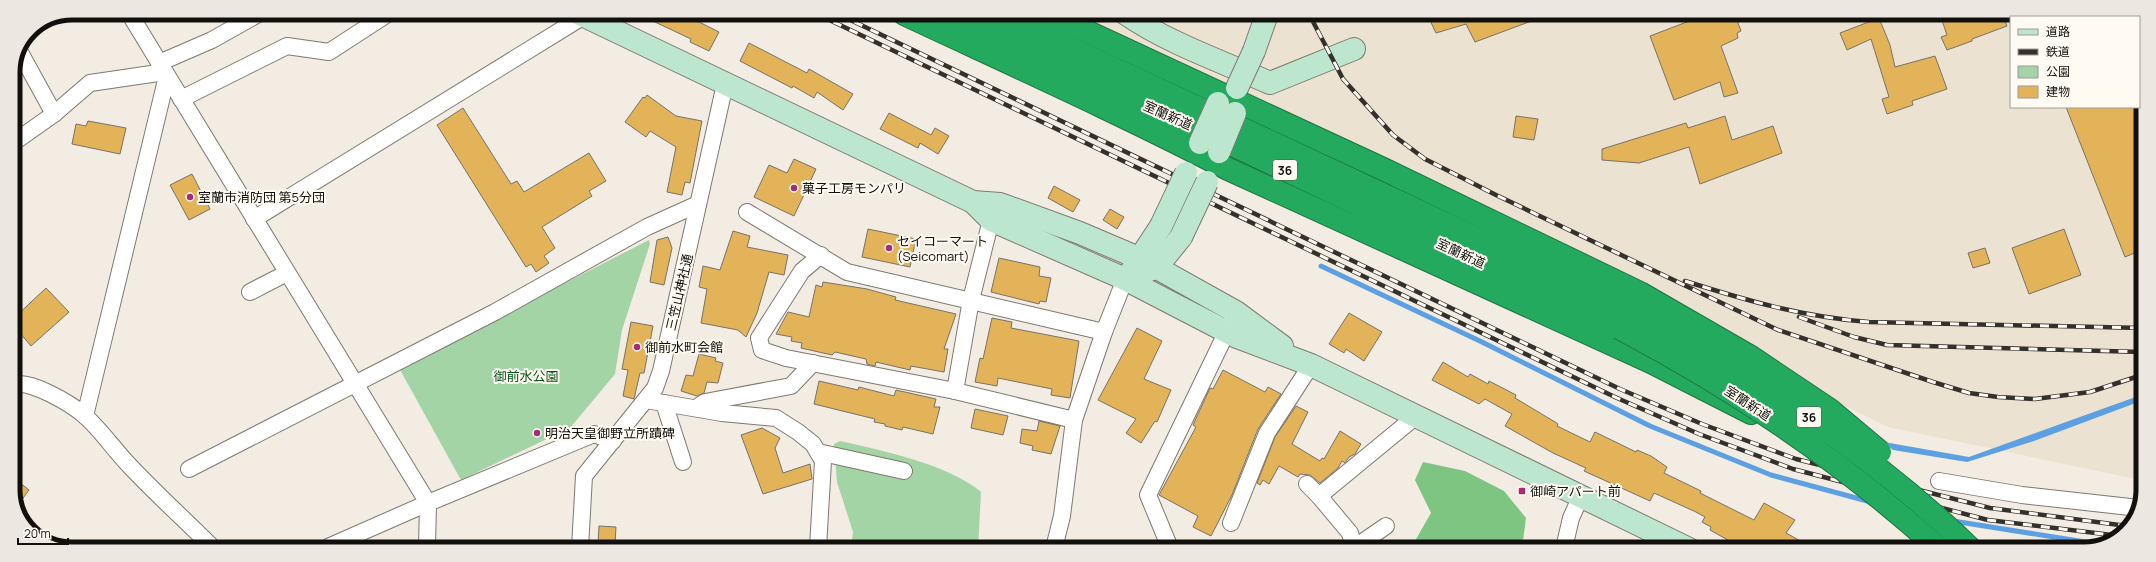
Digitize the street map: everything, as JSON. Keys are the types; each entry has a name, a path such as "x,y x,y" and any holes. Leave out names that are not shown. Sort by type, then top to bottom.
{"highway":[{"path":"917,20 1092,100 1207,158 1651,362 1730,404 1792,431"},
{"name":"室蘭新道","path":"962,20 1239,148 1630,310"},
{"name":"室蘭新道","path":"1011,20 1630,310 1724,387 1792,431 1902,516 1932,542"},
{"path":"1062,20 1230,100 1630,310 1751,357 1830,410 1902,470 1964,542"}],"street":[{"path":"133,20 428,503 427,542"},
{"path":"20,137 54,114 90,83 164,71 212,40 248,20"},
{"path":"181,99 287,46 329,52 378,20"},
{"path":"254,219 573,20"},
{"path":"591,20 973,202 991,220 1125,279 1232,322"},
{"path":"1134,20 1270,83 1354,49"},
{"path":"1056,542 1062,516 1074,420 1104,332 1125,279 1181,237 1207,158 1230,100 1254,51 1265,20"},
{"path":"22,58 54,114"},
{"path":"85,416 164,71"},
{"name":"三笠山神社通","path":"580,542 584,476 655,388 661,372 725,84"},
{"path":"1148,263 1161,226 1186,173 1207,158"},
{"path":"973,202 1000,204 1080,233 1148,263 1232,322 1311,366 1675,542"},
{"path":"189,469 495,312 647,227 698,204"},
{"path":"747,212 847,272 1104,332"},
{"path":"955,391 971,300 991,220"},
{"path":"821,256 802,271 759,338 762,350 786,358 955,391 1074,420"},
{"path":"250,292 287,273"},
{"path":"1168,542 1148,495 1232,322"},
{"path":"696,408 705,402 791,386 813,363"},
{"path":"1231,523 1267,434 1311,366"},
{"path":"20,383 41,390 63,400 85,416 147,484 207,542"},
{"path":"646,400 722,414 776,418 813,444 823,461 818,542"},
{"path":"664,403 683,462"},
{"path":"1319,496 1415,417"},
{"path":"339,542 428,503 594,434 613,441"},
{"path":"818,452 904,471"},
{"path":"1939,481 2022,495 2133,507"},
{"path":"1307,484 1350,533 1352,542"},
{"path":"1565,542 1571,518 1581,496"},
{"path":"1363,542 1386,526"}],"shaded area":[{"path":"1060,20 2010,20 2010,108 2136,108 2136,479 1888,427"}],"green space":[{"name":"御前水公園","path":"649,240 650,244 622,330 615,374 570,428 461,480 399,368"},
{"path":"840,441 894,454 934,466 968,482 981,492 978,542 852,542 853,532 837,482 834,444"},
{"path":"1423,462 1465,471 1504,491 1526,518 1523,542 1414,542 1431,513 1415,480"}],"water":[{"path":"2136,397 2136,403 2034,441 1967,462 1893,450 1884,442 1969,457"}],"building":[{"path":"651,20 695,20 719,32 709,51 690,42 691,39"},
{"path":"1430,20 1534,20 1475,42 1466,24 1436,33"},
{"path":"1692,20 1709,20 1710,22 1715,20 1737,20 1741,31 1737,33 1738,38 1721,46 1738,93 1724,97 1720,82 1674,100 1650,36"},
{"path":"1874,20 1880,20 1890,45 1895,67 1935,56 1947,89 1912,101 1913,105 1887,114 1882,99 1889,97 1871,39 1847,50 1840,33"},
{"path":"1942,20 2005,20 2007,26 1947,50 1941,37 1947,35"},
{"path":"749,43 807,73 809,69 853,94 843,110 817,92 814,98 793,86 792,88 740,61"},
{"path":"647,95 676,116 702,121 690,183 685,182 682,195 667,192 676,147 650,131 646,137 625,122 643,97 645,98"},
{"path":"463,108 511,184 517,181 524,192 589,153 606,181 589,191 592,196 542,227 555,248 544,256 549,263 536,272 531,264 526,267 437,125"},
{"path":"2066,108 2136,108 2136,252 2125,257"},
{"path":"889,113 931,135 935,128 949,136 938,154 920,143 918,148 880,129"},
{"path":"1516,116 1538,119 1534,140 1513,137"},
{"path":"1725,116 1732,140 1773,126 1782,153 1700,184 1689,147 1639,163 1602,160 1602,149 1686,123 1688,128"},
{"path":"88,121 126,128 120,154 72,144 76,124 86,126"},
{"name":"菓子工房モンパリ","path":"794,159 816,169 794,216 754,197 769,165 787,173"},
{"name":"室蘭市消防団 第5分団","path":"192,174 210,209 189,220 170,185"},
{"path":"1054,186 1080,200 1073,212 1048,198"},
{"path":"1110,209 1124,217 1117,229 1103,220"},
{"name":"セイコーマート (Seicomart)","path":"868,229 916,239 910,267 862,257"},
{"path":"2064,229 2081,275 2029,294 2012,248"},
{"path":"733,231 750,236 747,247 788,255 784,275 769,272 757,313 746,337 738,330 701,323 707,289 699,287 703,266 720,270"},
{"path":"668,237 672,248 664,285 650,282 657,240"},
{"path":"1985,248 1990,263 1973,268 1968,253"},
{"path":"999,258 1040,267 1039,276 1051,278 1046,302 1040,301 1039,304 991,292"},
{"path":"823,282 867,289 896,297 895,300 956,314 944,349 948,349 944,372 911,366 910,370 876,362 875,366 867,364 866,359 835,352 832,355 801,348 802,343 791,341 792,337 776,334 788,312 809,317 816,285 822,287"},
{"path":"46,288 69,312 31,346 20,333 20,312"},
{"path":"1349,313 1382,332 1364,361 1346,349 1344,353 1329,344"},
{"path":"992,318 1012,322 1011,328 1079,341 1070,398 1051,395 1052,389 998,378 997,386 975,382 980,358 983,359"},
{"name":"御前水町会館","path":"631,322 653,326 644,373 640,373 634,399 623,396 628,370 622,369"},
{"path":"1137,328 1162,341 1144,379 1171,390 1157,422 1155,421 1141,443 1126,433 1136,419 1098,400"},
{"path":"699,354 716,358 715,361 723,363 718,383 707,382 704,393 697,396 681,391 686,375 693,376"},
{"path":"1443,362 1468,377 1470,374 1488,384 1489,381 1516,395 1515,398 1558,424 1557,426 1590,442 1595,432 1636,452 1637,450 1651,456 1667,467 1664,473 1754,520 1764,503 1795,520 1786,533 1802,542 1731,542 1710,530 1711,527 1702,522 1705,517 1696,512 1654,493 1650,501 1584,471 1586,468 1553,453 1505,426 1512,414 1485,399 1479,404 1432,380"},
{"path":"1223,370 1265,392 1268,387 1281,394 1258,429 1232,495 1211,536 1193,527 1198,516 1159,495 1196,427 1193,425 1210,388 1213,389"},
{"path":"819,381 858,390 859,387 894,396 896,390 936,399 934,407 940,407 933,434 903,427 902,430 885,426 885,424 874,422 875,419 814,404"},
{"path":"1296,406 1308,412 1292,444 1320,461 1322,458 1324,459 1340,431 1361,444 1355,454 1349,457 1345,463 1342,461 1338,468 1320,483 1310,475 1300,474 1298,477 1279,466 1269,484 1263,480 1260,485 1257,483 1275,437"},
{"path":"975,409 1008,416 1003,435 971,428"},
{"path":"1039,421 1060,426 1051,454 1032,450 1033,446 1020,443 1022,429 1037,431"},
{"path":"762,428 780,438 775,448 783,473 810,464 812,479 763,494 741,435"},
{"path":"20,483 29,490 21,501"},
{"path":"599,526 616,527 615,542 598,542"}],"waterway":[{"path":"1321,266 1482,342 1650,426 1771,475 1871,502"},
{"path":"1953,521 2085,542"}],"railway":[{"path":"830,20 1617,398 1699,434 1793,469 1988,520 2110,535"},
{"path":"851,20 1620,389 1702,424 1796,459 1990,508 2122,525"},
{"path":"1312,20 1343,79 1393,135 1425,159 1496,195 1778,330 1969,393 1998,397 2035,399 2090,392 2136,377"},
{"path":"1685,281 1776,307 1845,320 1869,322 2136,328"},
{"path":"1799,317 1854,337 1887,345 2136,352"}],"place":[{"name":"菓子工房モンパリ","path":"794,188"},
{"name":"室蘭市消防団 第5分団","path":"190,197"},
{"name":"セイコーマート (Seicomart)","path":"889,248"},
{"name":"御前水町会館","path":"637,347"},
{"name":"明治天皇御野立所蹟碑","path":"537,433"},
{"name":"御崎アパート前","path":"1522,491"}]}
